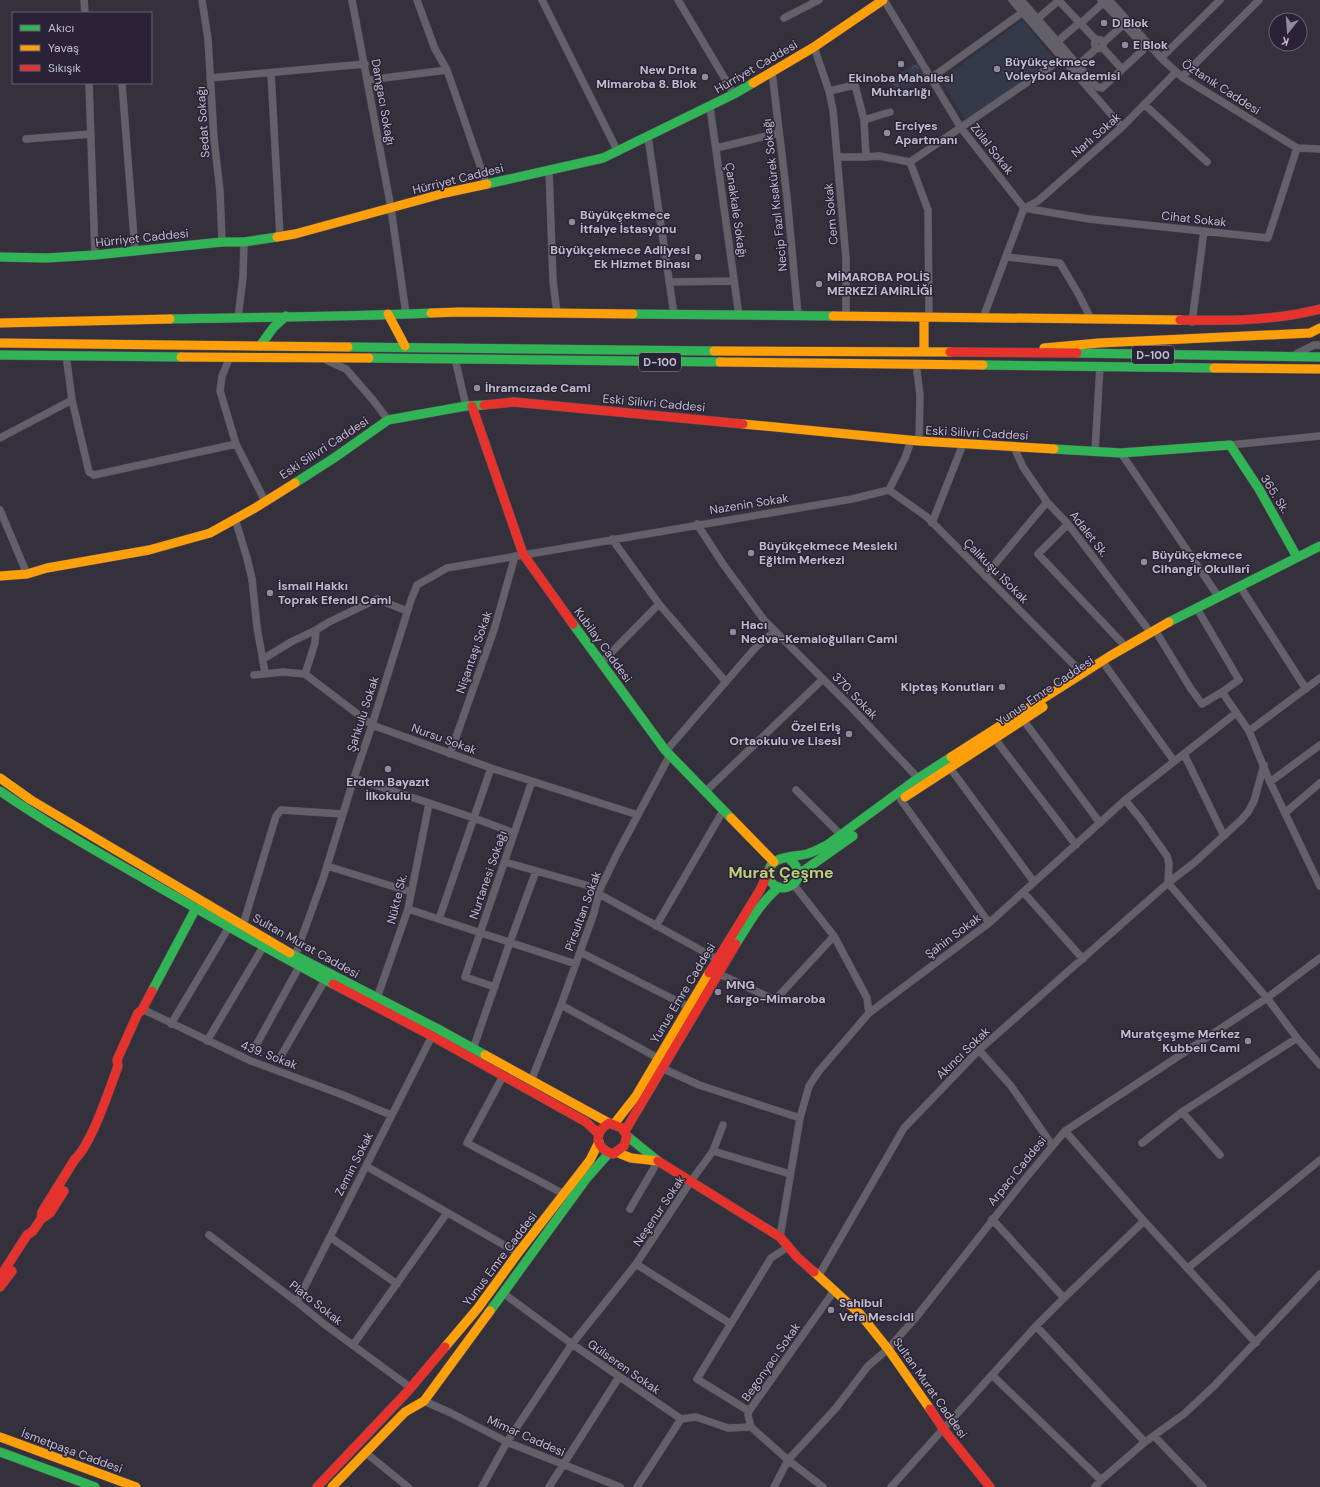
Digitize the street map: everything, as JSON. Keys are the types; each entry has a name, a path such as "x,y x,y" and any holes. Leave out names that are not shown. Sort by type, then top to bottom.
{"main road":[{"name":"Hürriyet Caddesi","path":"0,257 47,258 95,255 222,242 244,242 280,237 486,183 603,158 648,138 734,94 814,47 883,0"},
{"path":"0,323 286,316 371,316 388,314 459,312 739,316 798,315 927,318 1091,319 1192,322 1273,319 1293,316 1320,309"},
{"path":"388,314 405,346"},
{"path":"260,346 273,328 286,316"},
{"path":"924,352 927,318"},
{"path":"1016,352 1064,345 1310,333 1320,328"},
{"name":"D-100","path":"0,343 405,346 724,351 1016,352 1320,357"},
{"name":"D-100","path":"0,355 1320,369"},
{"name":"Eski Silivri Caddesi","path":"0,576 27,574 47,568 149,550 210,533 334,458 388,420 469,406 514,402 915,441 1121,453 1230,445"},
{"name":"Kubilay Caddesi","path":"469,406 519,555 540,579 600,663 668,753 774,862"},
{"name":"365. Sk.","path":"1230,445 1280,524 1298,559"},
{"path":"788,858 797,864 800,874 794,885 787,888 779,887 772,882 769,875 769,871 774,862 783,858 810,853 827,845 918,778 1126,647 1154,634 1218,596 1298,559 1320,546"},
{"name":"Yunus Emre Caddesi","path":"800,874 902,800 1154,634 1243,591 1298,559 1320,553"},
{"name":"Sultan Murat Caddesi","path":"0,778 31,800 99,841 198,904 229,927 262,947 432,1036 586,1122 599,1138"},
{"path":"0,791 25,808 95,850 198,904 142,1009 138,1013 117,1060 118,1066 99,1116 81,1154 75,1159 42,1212 41,1219 33,1231 27,1235 0,1277"},
{"path":"95,850 99,841"},
{"name":"Yunus Emre Caddesi","path":"611,1124 626,1112 636,1097 688,1007 760,890 769,871"},
{"path":"332,1487 405,1412 423,1400 586,1179 612,1153 625,1143 626,1134 662,1068 758,908 769,895 779,887"},
{"name":"Sultan Murat Caddesi","path":"198,904 242,925 295,956 438,1029 611,1124"},
{"path":"626,1134 620,1127 611,1124 602,1128 599,1138 604,1151 641,1160 658,1161"},
{"name":"Sultan Murat Caddesi","path":"626,1134 658,1161 780,1237 797,1256 860,1314 888,1349 944,1430 990,1487"},
{"name":"Yunus Emre Caddesi","path":"317,1487 411,1388 478,1308 518,1253 590,1160 599,1138"},
{"path":"0,1286 33,1237 33,1231"},
{"path":"421,1385 426,1389 427,1392 423,1400 411,1403 407,1397 411,1388 421,1385"},
{"name":"İsmetpaşa Caddesi","path":"0,1437 136,1487"},
{"path":"0,1452 74,1483 94,1487"},
{"path":"74,1483 80,1467"}],"street":[{"path":"84,0 85,12"},
{"name":"Sedat Sokağı","path":"202,0 208,39 220,191 222,242"},
{"name":"Damgacı Sokağı","path":"352,0 391,208 406,314"},
{"path":"416,0 435,49 447,70 486,183"},
{"path":"542,0 618,152"},
{"path":"678,0 734,94"},
{"name":"Zülal Sokak","path":"883,0 961,128 1024,208"},
{"path":"1012,0 1122,127"},
{"path":"1021,0 1057,42 1097,87 1102,88 1143,50 1144,46 1123,25 1104,1 1057,42"},
{"path":"1161,58 1220,0"},
{"name":"Narlı Sokak","path":"1024,208 1038,201 1122,127 1259,0"},
{"path":"784,18 816,1"},
{"path":"1037,19 1058,1 1122,69"},
{"name":"Öztanık Caddesi","path":"1104,1 1179,75 1297,148 1320,149"},
{"path":"931,78 1022,12"},
{"path":"1078,65 1099,44 1123,25"},
{"name":"Cem Sokak","path":"814,47 829,91 833,110 846,259 846,316"},
{"path":"837,157 879,156 910,162 1063,58"},
{"path":"210,78 365,64"},
{"path":"368,80 447,70"},
{"name":"Necip Fazıl Kısakürek Sokağı","path":"772,72 787,197 798,315"},
{"path":"271,73 280,237"},
{"path":"89,84 95,255"},
{"path":"122,84 135,251"},
{"path":"829,91 855,85 864,120 866,157"},
{"path":"1145,105 1206,162"},
{"name":"Çanakkale Sokağı","path":"710,107 739,316"},
{"path":"864,120 890,112"},
{"path":"716,148 779,132"},
{"path":"26,139 91,134"},
{"path":"648,138 674,314"},
{"name":"Cihat Sokak","path":"1024,208 1082,218 1268,238 1297,148"},
{"path":"910,162 928,210 927,318"},
{"path":"549,170 553,281 557,313"},
{"path":"983,318 1024,208"},
{"path":"1192,322 1204,231"},
{"path":"238,318 244,242"},
{"path":"1007,257 1060,263 1091,319"},
{"path":"669,282 734,281"},
{"path":"1290,356 1314,345 1320,345"},
{"path":"66,355 72,400 86,464 89,472 94,475 236,444"},
{"path":"230,357 222,376 220,391 236,444 264,501"},
{"path":"324,358 346,369 388,420"},
{"path":"455,359 469,406"},
{"path":"889,490 915,441 920,395 916,364"},
{"path":"1095,451 1100,366"},
{"path":"0,438 72,400"},
{"name":"Eski Silivri Caddesi","path":"1230,445 1320,436"},
{"path":"932,523 963,444"},
{"name":"Adalet Sk.","path":"1014,447 1024,467 1047,502 1068,524 1154,634 1202,704 1222,692"},
{"path":"1121,453 1218,596"},
{"name":"Nazenin Sokak","path":"519,555 852,499 889,490"},
{"name":"Çalıkuşu 1Sokak","path":"889,490 927,517 1083,674"},
{"path":"985,576 1047,502"},
{"path":"0,510 27,574"},
{"path":"235,519 252,579 265,673"},
{"name":"370. Sokak","path":"697,524 723,564 764,620 918,778"},
{"path":"1068,524 1038,554 1126,647"},
{"path":"612,539 659,604 726,682"},
{"name":"Şahkulu Sokak","path":"295,956 327,866 407,611 417,585 447,568 519,555"},
{"name":"Nişantaşı Sokak","path":"450,754 519,555"},
{"path":"1243,591 1306,689"},
{"path":"263,659 291,642 377,599 407,611"},
{"path":"600,663 659,604"},
{"path":"1199,612 1239,680 1222,692 1249,731 1270,782 1319,881"},
{"path":"254,675 283,672 305,674 315,643 316,630"},
{"name":"Pirsultan Sokak","path":"531,1081 576,964 600,892 617,854 668,753 756,647 775,631"},
{"path":"1105,665 1174,761"},
{"name":"Nursu Sokak","path":"305,674 372,725 491,768 638,815"},
{"path":"1249,731 1320,678"},
{"path":"705,792 823,679"},
{"name":"Şahin Sokak","path":"780,1237 800,1118 809,1086 819,1071 869,1014 989,923 1024,893 1034,882 1125,800 1236,713"},
{"path":"1024,720 1100,823"},
{"path":"995,740 1076,845"},
{"path":"1270,782 1320,745"},
{"path":"1184,754 1224,836"},
{"name":"Akıncı Sokak","path":"819,1275 904,1128 979,1050 1168,883 1195,862 1248,812 1254,801 1264,765"},
{"path":"439,919 491,768"},
{"path":"950,768 1034,882"},
{"path":"354,778 514,833"},
{"name":"Nurtanesi Sokağı","path":"495,987 465,977 532,781"},
{"path":"1285,813 1320,783"},
{"path":"796,790 841,835"},
{"path":"902,800 989,923"},
{"path":"1125,800 1167,856 1169,863 1168,883 1267,998 1297,1038 1320,1065"},
{"name":"Nükte Sk.","path":"377,998 408,909 429,804"},
{"path":"242,925 276,816 281,810 343,814"},
{"path":"656,926 723,811"},
{"path":"504,862 600,892 656,926 717,960"},
{"path":"327,866 411,892"},
{"path":"474,1049 536,871"},
{"path":"794,885 834,936 867,998 869,1014"},
{"path":"1024,893 1083,959"},
{"path":"408,909 576,964"},
{"path":"170,1024 229,927"},
{"path":"719,974 775,1000 834,936"},
{"path":"207,1041 262,947"},
{"path":"580,952 688,1007"},
{"name":"Arpacı Caddesi","path":"774,1487 788,1460 836,1408 868,1366 888,1349 917,1316 978,1240 992,1219 1064,1131 1267,998 1320,958"},
{"path":"254,1049 299,967"},
{"path":"282,1054 325,980"},
{"path":"561,1005 658,1058"},
{"name":"439. Sokak","path":"142,1009 170,1024 251,1061 391,1115"},
{"name":"Zemin Sokak","path":"297,1302 432,1036"},
{"path":"1142,1143 1182,1112 1297,1038"},
{"path":"979,1050 1011,1086 1052,1145"},
{"path":"662,1068 699,1085 800,1118"},
{"path":"503,1076 468,1143 564,1194"},
{"path":"1182,1112 1220,1155"},
{"name":"Neşenur Sokak","path":"572,1344 636,1264 713,1151 724,1125"},
{"path":"1064,1131 1256,1343"},
{"path":"713,1151 790,1174"},
{"path":"1188,1268 1320,1160"},
{"path":"630,1209 658,1161"},
{"path":"366,1166 518,1253"},
{"path":"353,1345 447,1213"},
{"path":"992,1219 1064,1298"},
{"path":"891,1487 944,1430 1036,1326 1144,1221"},
{"name":"Plato Sokak","path":"209,1235 324,1324 411,1388"},
{"path":"330,1237 397,1284"},
{"path":"749,1411 697,1379 771,1258 788,1246"},
{"path":"636,1264 731,1324"},
{"path":"1095,1487 1101,1480 1146,1442 1184,1414 1214,1386 1319,1276"},
{"name":"Begonyacı Sokak","path":"751,1427 748,1415 749,1411 834,1291"},
{"path":"503,1292 572,1344"},
{"path":"1036,1326 1146,1442"},
{"name":"Gülseren Sokak","path":"482,1487 507,1442 572,1344 681,1419"},
{"path":"992,1375 1101,1480"},
{"path":"549,1487 619,1377"},
{"name":"Mimar Caddesi","path":"423,1400 452,1413 507,1442 611,1485 620,1487"},
{"path":"637,1487 681,1419 696,1417 728,1428 751,1427 788,1460 823,1487"},
{"path":"1154,1436 1203,1487"},
{"path":"366,1453 408,1487"}],"green space":[{"name":"Büyükçekmece Voleybol Akademisi","path":"1022,20 1053,58 966,121 941,80"},
{"path":"918,62 925,75 899,95 890,80"}],"traffic: fast":[{"path":"487,184 603,158 734,94 753,83"},
{"path":"0,257 47,258 95,255 222,242 244,242 277,237"},
{"path":"170,319 431,313"},
{"path":"633,314 833,316"},
{"path":"260,346 273,328 286,316"},
{"path":"348,347 714,351"},
{"path":"1077,353 1320,357"},
{"path":"0,355 181,357"},
{"path":"369,358 720,362"},
{"path":"983,365 1214,368"},
{"path":"295,483 388,420 466,406 484,405"},
{"path":"1054,449 1121,453 1230,445 1259,489 1297,557"},
{"path":"1169,622 1320,546"},
{"path":"573,624 665,750 731,818"},
{"path":"788,858 796,866 798,878 787,887 778,887 774,885 769,876 769,869 772,864 782,858 807,854 827,845 914,781 951,757"},
{"path":"0,791 55,827 241,934 333,984"},
{"path":"799,874 853,836"},
{"path":"736,944 760,907 779,887"},
{"path":"152,991 196,908"},
{"path":"290,953 438,1029 485,1055"},
{"path":"627,1136 658,1161"},
{"path":"490,1311 586,1179 609,1153"},
{"path":"0,1452 95,1487"}],"traffic: slow":[{"path":"753,83 814,47 883,0"},
{"path":"277,237 295,234 445,193 487,184"},
{"path":"431,313 633,314"},
{"path":"388,314 405,346"},
{"path":"833,316 1180,320"},
{"path":"924,318 924,352"},
{"path":"0,323 170,319"},
{"path":"1044,348 1099,343 1310,333 1320,328"},
{"path":"0,343 348,347"},
{"path":"714,351 950,352"},
{"path":"181,357 369,358"},
{"path":"720,362 983,365"},
{"path":"1214,368 1320,369"},
{"path":"743,424 919,441 1054,449"},
{"path":"0,576 27,574 47,568 149,550 210,533 255,508 295,483"},
{"path":"951,757 1110,656 1169,622"},
{"path":"905,797 1043,707"},
{"path":"0,778 31,800 290,953"},
{"path":"731,818 774,862"},
{"path":"614,1124 636,1096 709,973"},
{"path":"485,1055 609,1123"},
{"path":"445,1347 478,1308 518,1253 590,1160 599,1142"},
{"path":"616,1152 631,1158 658,1161"},
{"path":"814,1272 860,1314 888,1349 930,1409"},
{"path":"332,1487 405,1412 424,1401 490,1311"},
{"path":"0,1437 136,1487"}],"traffic: jam":[{"path":"1180,320 1267,318 1320,309"},
{"path":"950,352 1077,353"},
{"path":"484,405 514,402 743,424"},
{"path":"472,406 523,554 573,624"},
{"path":"709,973 760,890 769,871"},
{"path":"625,1131 736,944"},
{"path":"333,984 432,1036 586,1122 599,1134"},
{"path":"41,1219 42,1212 94,1129 118,1066 117,1060 138,1013 142,1010 152,991"},
{"path":"609,1123 622,1128 627,1136 624,1146 613,1154 603,1148 598,1140 600,1131 609,1123"},
{"path":"658,1161 780,1237 797,1257 814,1272"},
{"path":"0,1277 27,1235 33,1231 41,1219 50,1213 64,1191"},
{"path":"0,1287 12,1271"},
{"path":"317,1487 408,1391 445,1347"},
{"path":"930,1409 944,1430 990,1487"}],"place":[{"name":"D Blok","path":"1104,23"},
{"name":"E Blok","path":"1125,45"},
{"name":"Ekinoba Mahallesi Muhtarlığı","path":"901,64"},
{"name":"Büyükçekmece Voleybol Akademisi","path":"997,69"},
{"name":"New Drita Mimaroba 8. Blok","path":"705,77"},
{"name":"Erciyes Apartmanı","path":"887,133"},
{"name":"Büyükçekmece İtfaiye İstasyonu","path":"572,222"},
{"name":"Büyükçekmece Adliyesi Ek Hizmet Binası","path":"698,257"},
{"name":"MİMAROBA POLİS MERKEZİ AMİRLİĞİ","path":"819,284"},
{"name":"İhramcızade Cami","path":"477,388"},
{"name":"Büyükçekmece Mesleki Eğitim Merkezi","path":"751,553"},
{"name":"Büyükçekmece Cihangir Okullarî","path":"1144,562"},
{"name":"İsmail Hakkı Toprak Efendi Cami","path":"270,593"},
{"name":"Hacı Nedva-Kemaloğulları Cami","path":"733,632"},
{"name":"Kiptaş Konutları","path":"1002,687"},
{"name":"Özel Eriş Ortaokulu ve Lisesi","path":"849,734"},
{"name":"Erdem Bayazıt İlkokulu","path":"388,769"},
{"name":"MNG Kargo-Mimaroba","path":"718,992"},
{"name":"Muratçeşme Merkez Kubbeli Cami","path":"1248,1041"},
{"name":"Sahibul Vefa Mescidi","path":"831,1310"}],"district":[{"name":"Murat Çeşme","path":"781,872"}]}
